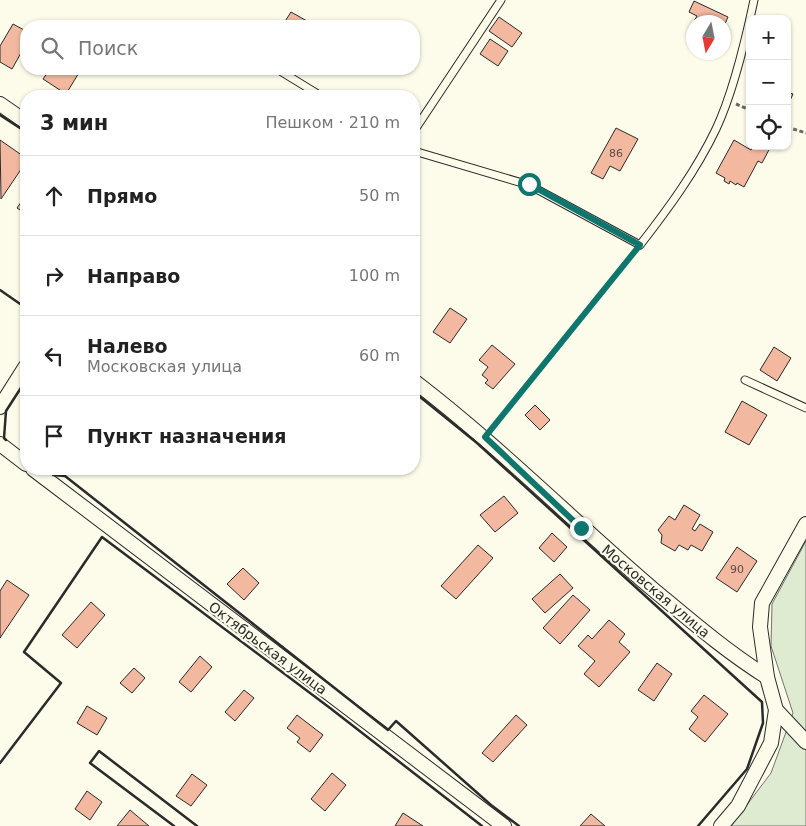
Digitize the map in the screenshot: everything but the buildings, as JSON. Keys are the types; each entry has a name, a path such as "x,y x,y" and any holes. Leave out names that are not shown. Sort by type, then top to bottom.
{"street":[{"path":"0,104 20,118"},
{"path":"0,407 20,375"},
{"name":"Московская улица","path":"420,386 485,437 581,528 696,625 738,659 767,677"},
{"path":"0,444 20,459"},
{"name":"Октябрьская улица","path":"41,475 504,826"},
{"path":"721,826 738,806 771,743 776,710 767,677 760,627 762,602 806,524"},
{"path":"776,710 806,742"}],"lane":[{"path":"420,122 501,0"},
{"path":"420,153 529,184 640,245 673,203 716,129 754,0"},
{"path":"288,75 311,90"},
{"path":"746,380 806,408"}],"path":[{"path":"791,128 806,134"},
{"path":"485,437 640,245"}],"green space":[{"path":"806,541 806,826 731,826 771,773 793,713 771,646 772,604"}],"wall":[{"path":"0,115 20,128"},
{"path":"0,290 20,304"},
{"path":"6,440 4,438 6,411 20,389"},
{"path":"420,397 477,443 762,702 763,723 747,769 698,826"},
{"path":"53,475 65,476 388,730 396,721 491,805 519,826"},
{"path":"0,763 61,683 24,652 102,537 330,708 482,826"},
{"path":"174,826 90,763 99,751 197,826"}],"route":[{"path":"529,184 640,245 485,437 581,528"}]}
